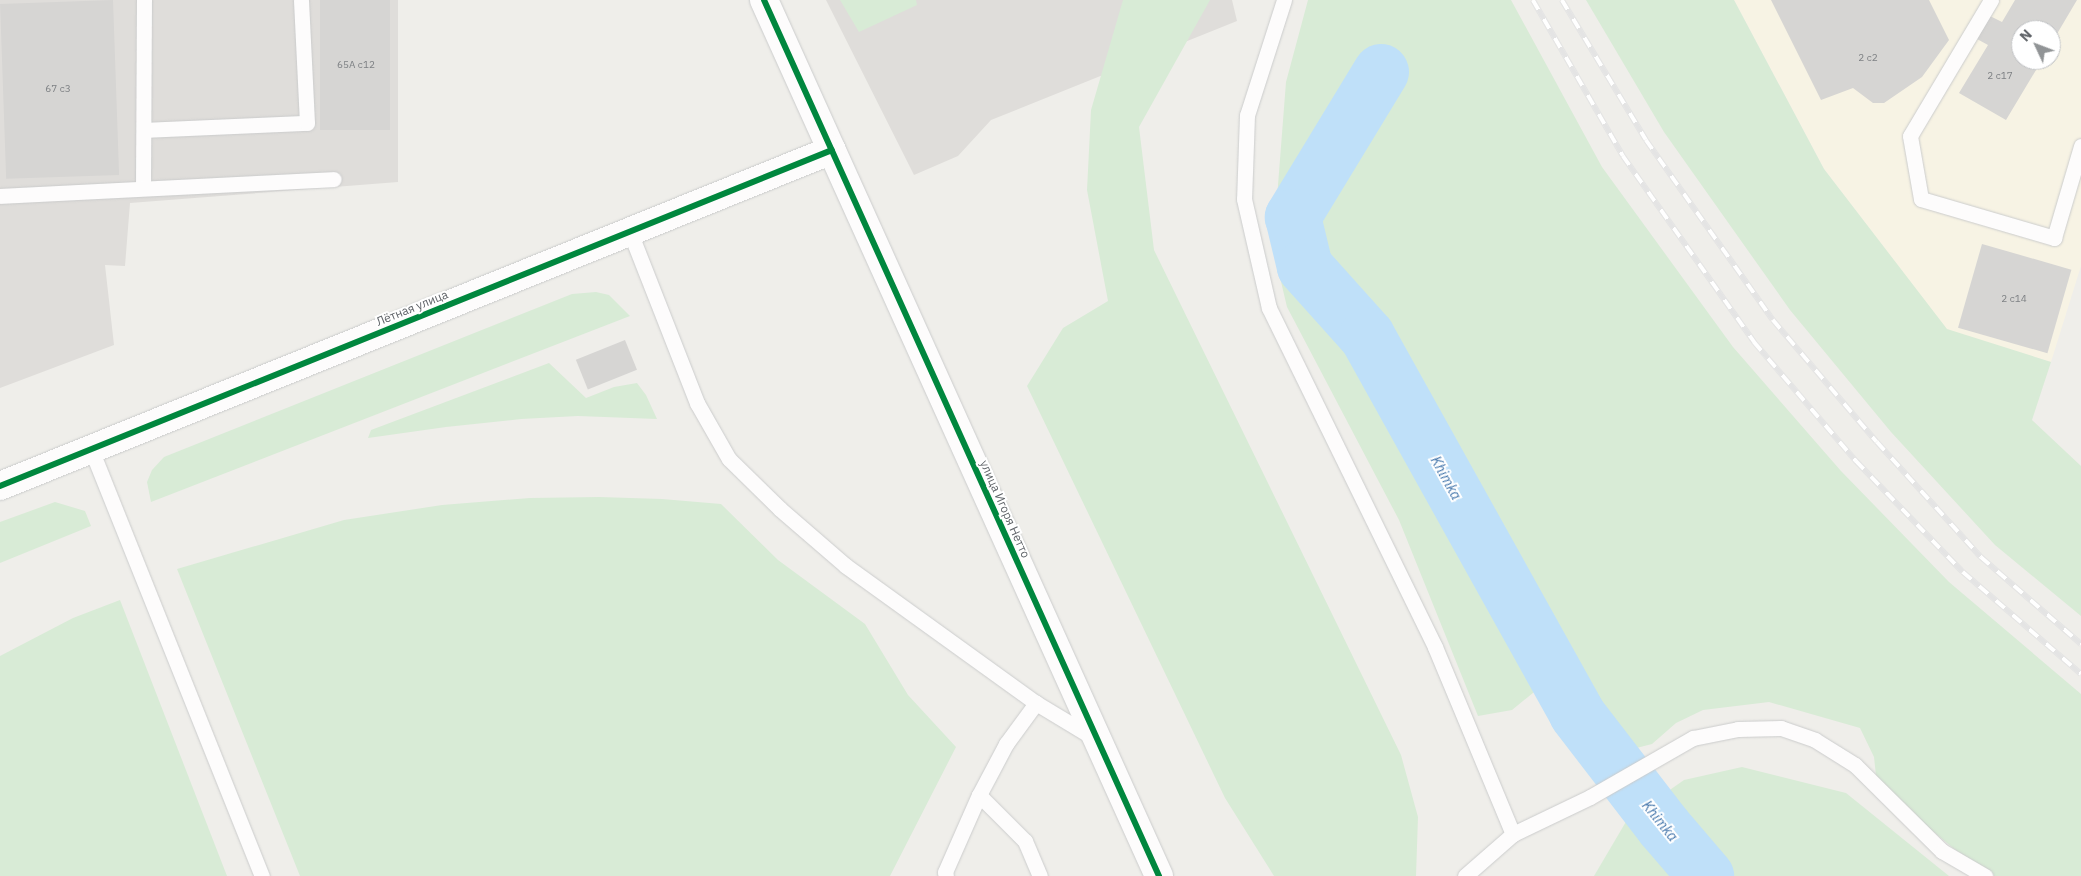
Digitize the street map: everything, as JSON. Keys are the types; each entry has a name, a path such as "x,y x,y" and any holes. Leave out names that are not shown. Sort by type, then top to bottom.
{"street":[{"name":"улица Игоря Нетто","path":"764,0 1159,876"},
{"name":"Лётная улица","path":"0,486 832,150"}],"lane":[{"path":"143,188 144,0"},
{"path":"144,130 307,123 301,0"},
{"path":"1284,0 1247,115 1244,199 1269,308 1435,647 1513,834"},
{"path":"1991,0 1910,136 1921,199 2054,238 2081,146"},
{"path":"0,196 334,179"},
{"path":"630,232 696,403 729,459 780,509 846,566 1036,703 1097,740"},
{"path":"92,449 262,876"},
{"path":"946,876 945,872 979,795 1006,744 1036,703"},
{"path":"1465,876 1513,834 1590,796 1693,738 1738,729 1781,728 1815,740 1855,765 1942,850 1986,876"},
{"path":"979,795 1025,841 1040,876"}],"shaded area":[{"path":"0,0 398,0 398,182 130,203 125,266 105,265 114,345 0,388"},
{"path":"826,0 1232,0 1237,21 991,120 958,156 914,175"},
{"path":"1734,0 2081,0 2081,266 2051,362 1947,330 1824,169"}],"green space":[{"path":"840,0 916,0 917,5 859,32"},
{"path":"1123,0 1210,0 1139,127 1154,250 1401,755 1418,817 1416,876 1274,876 1225,798 1027,386 1063,328 1108,301 1087,190 1091,110"},
{"path":"1308,0 1511,0 1602,167 1733,347 1841,471 1949,582 2081,694 2081,876 1993,876 1953,848 1877,785 1874,757 1860,728 1769,702 1703,710 1676,723 1652,744 1617,753 1583,750 1571,739 1568,722 1555,691 1539,688 1512,710 1478,716 1399,520 1287,307 1274,252 1278,185 1286,82"},
{"path":"1586,0 1734,0 1824,169 1947,329 2051,362 2032,420 2081,466 2081,616 1995,545 1891,432 1790,310 1664,132"},
{"path":"596,292 609,295 630,316 151,502 147,482 152,470 164,457 572,294"},
{"path":"549,363 586,398 614,387 637,383 646,395 657,419 578,416 521,419 368,438 371,430"},
{"path":"599,497 662,499 721,504 778,560 865,624 908,695 956,747 890,876 300,876 177,569 344,520 442,505 530,498"},
{"path":"55,502 85,511 91,526 0,563 0,522"},
{"path":"120,600 227,876 0,876 0,656 73,618"},
{"path":"1742,767 1846,793 1949,876 1594,876 1627,820 1684,780"}],"building":[{"path":"113,0 119,175 6,179 0,4"},
{"path":"320,0 390,0 390,130 320,130"},
{"path":"1771,0 1929,0 1949,40 1922,77 1884,103 1873,103 1853,88 1821,100"},
{"path":"2015,0 2077,0 2061,27 2061,20 2011,20 2011,70 2036,70 2006,120 1959,93 1988,45 1977,39 1990,16 2002,22"},
{"path":"1982,244 2071,270 2047,353 1958,328"},
{"path":"625,340 637,370 588,390 576,360"}],"waterway":[{"name":"Khimka","path":"1381,72 1293,217 1305,267 1367,336 1577,714 1664,827 1706,876"}],"railway":[{"path":"1533,0 1623,156 1754,342 1856,461 1963,572 2081,674"},
{"path":"1562,0 1646,140 1773,320 1877,442 1981,557 2081,644"}],"cycle path":[{"path":"764,0 1159,876"},
{"path":"0,486 832,150"}]}
